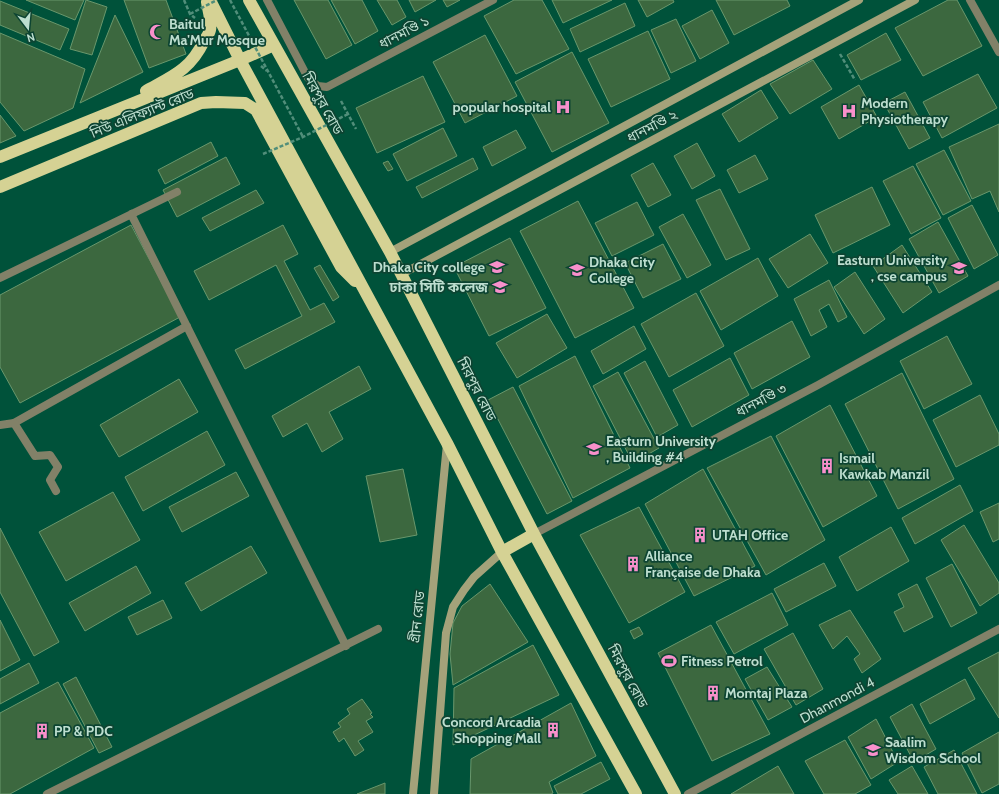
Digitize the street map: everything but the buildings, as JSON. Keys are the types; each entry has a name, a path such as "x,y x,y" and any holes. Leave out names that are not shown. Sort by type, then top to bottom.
{"highway":[{"path":"111,112 123,103 171,78 190,64 201,48 210,30 207,0"},
{"path":"210,0 240,60 447,443 502,552 636,794"},
{"name":"মিরপুর রোড","path":"249,0 402,274 534,534 675,794"},
{"name":"নিউ এলিফ্যান্ট রোড","path":"0,157 274,45"},
{"name":"নিউ এলিফ্যান্ট রোড","path":"0,187 201,103 245,103 256,110 341,267 365,291"},
{"path":"502,552 534,534"}],"main road":[{"name":"ধানমণ্ডি ২","path":"390,252 859,0"},
{"name":"ধানমণ্ডি ২","path":"402,274 915,0"},
{"name":"গ্রীন রোড","path":"413,794 447,443"},
{"path":"434,794 446,633 453,607 464,590 480,571 502,552"}],"street":[{"name":"ধানমণ্ডি ১","path":"267,0 308,78 318,86 327,87 493,0"},
{"path":"970,0 999,52"},
{"path":"0,278 177,192"},
{"path":"131,214 346,646"},
{"name":"ধানমণ্ডি ৩","path":"534,534 818,384 999,285"},
{"path":"0,425 14,423 187,326"},
{"path":"14,423 35,456 50,455 58,467 50,480 56,491"},
{"path":"47,794 378,629"},
{"name":"Dhanmondi 4","path":"688,794 999,629"}],"path":[{"path":"190,14 217,0"},
{"path":"230,0 303,137"},
{"path":"834,44 855,80"},
{"path":"340,101 356,129"},
{"path":"263,154 303,137 348,114"}],"place":[{"name":"Baitul Ma'Mur Mosque","path":"157,32"},
{"name":"popular hospital","path":"563,107"},
{"name":"Modern Physiotherapy","path":"849,111"},
{"name":"Dhaka City college","path":"497,267"},
{"name":"Easturn University , cse campus","path":"959,268"},
{"name":"Dhaka City College","path":"577,270"},
{"name":"ঢাকা সিটি কলেজ","path":"500,287"},
{"name":"Easturn University , Building #4","path":"594,449"},
{"name":"Ismail Kawkab Manzil","path":"827,466"},
{"name":"UTAH Office","path":"700,535"},
{"name":"Alliance Française de Dhaka","path":"633,564"},
{"name":"Fitness Petrol","path":"669,661"},
{"name":"Momtaj Plaza","path":"713,693"},
{"name":"Concord Arcadia Shopping Mall","path":"553,730"},
{"name":"PP & PDC","path":"42,731"},
{"name":"Saalim Wisdom School","path":"873,750"}]}
